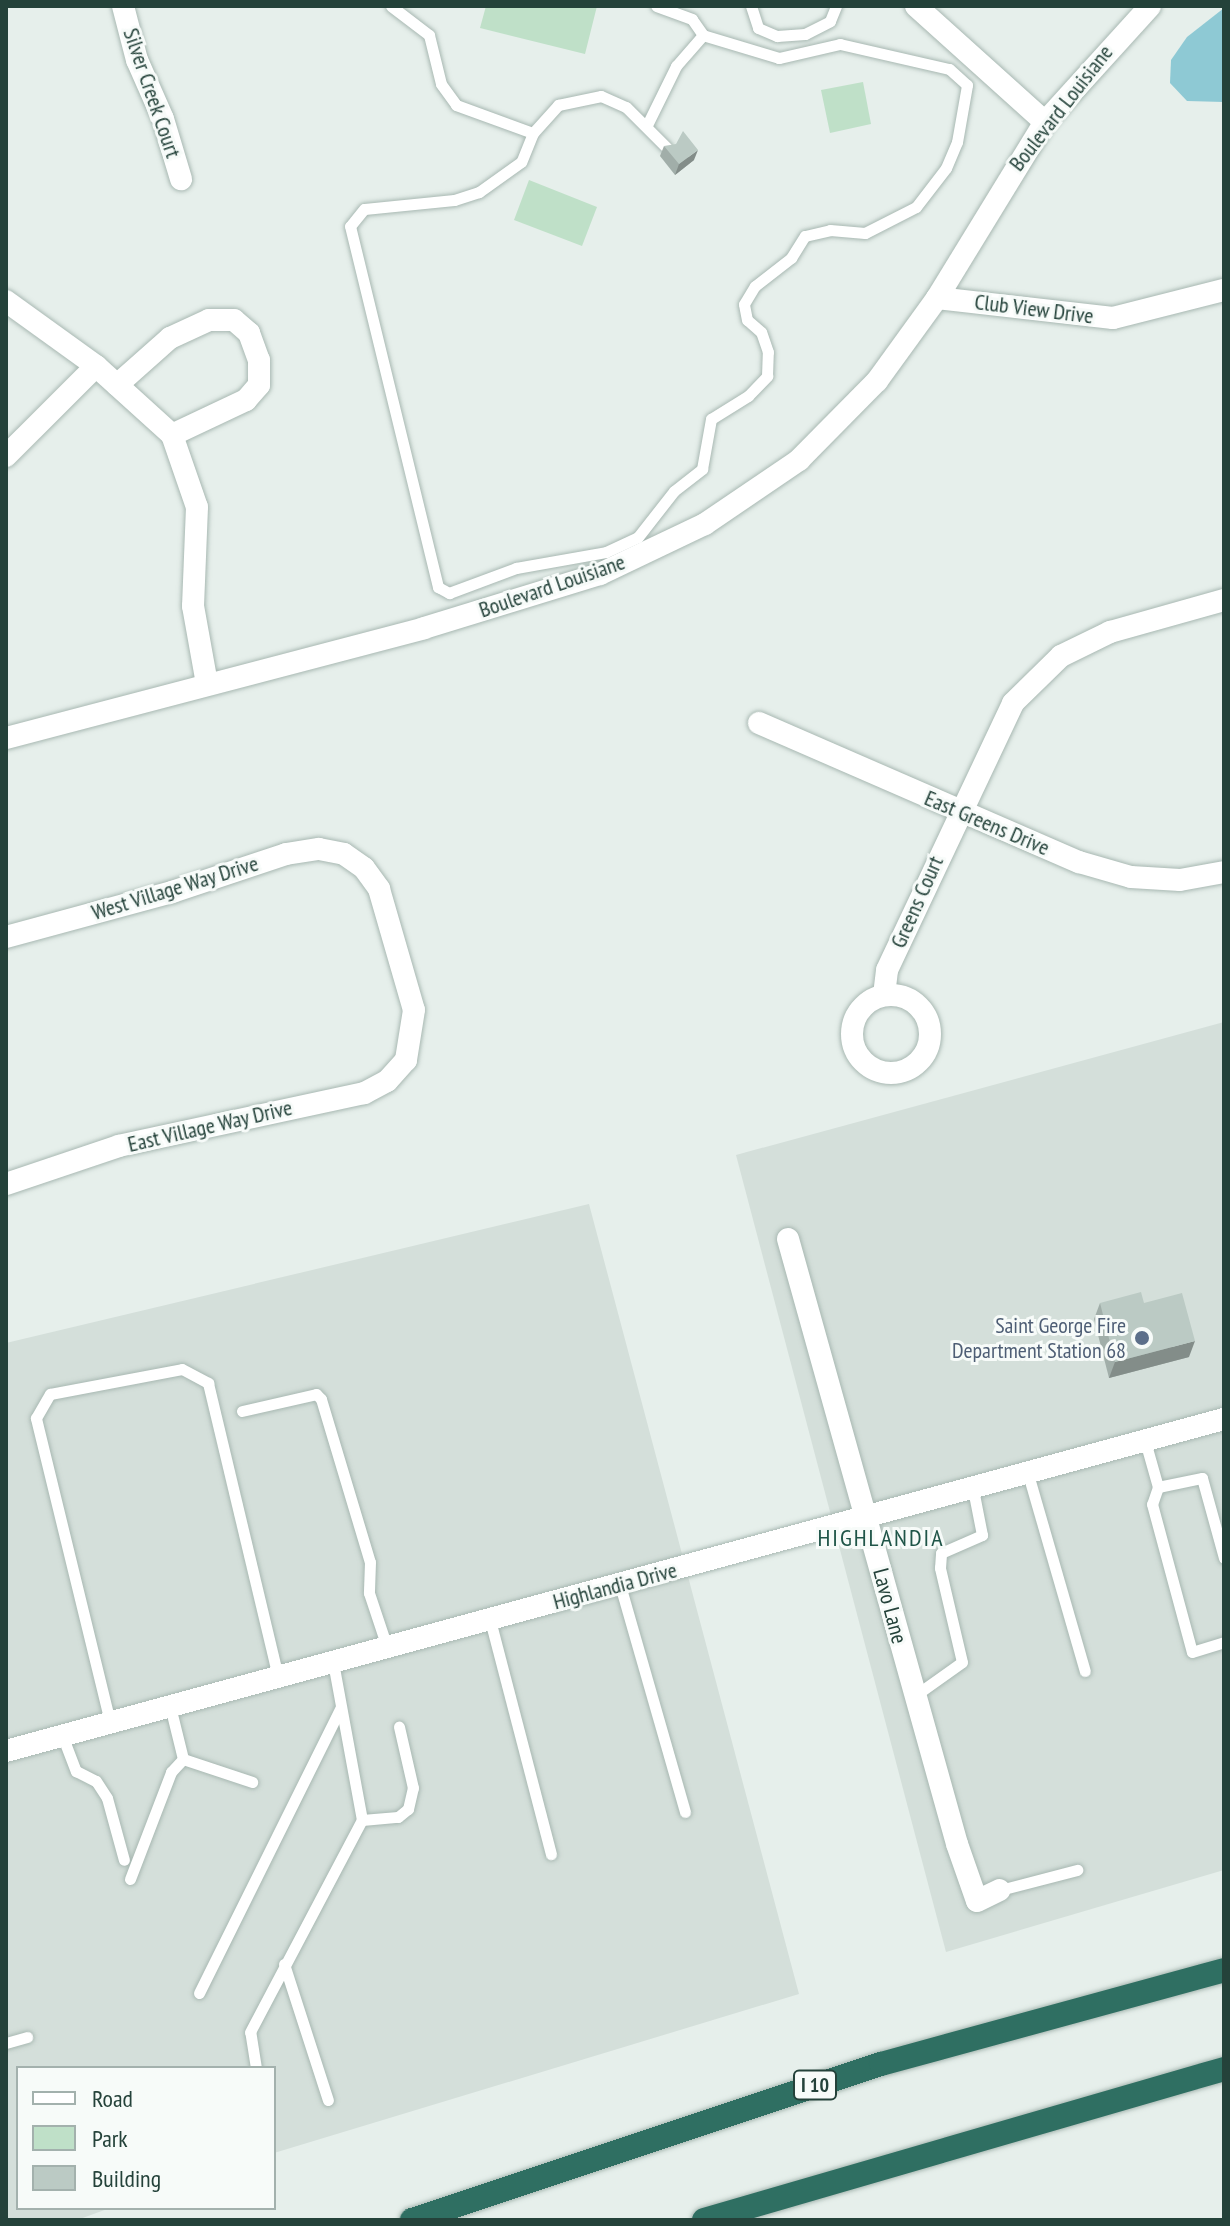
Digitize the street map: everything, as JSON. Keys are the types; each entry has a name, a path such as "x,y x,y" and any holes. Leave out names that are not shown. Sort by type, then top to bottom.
{"highway":[{"name":"I 10","path":"412,2220 881,2064 1224,1970"},
{"path":"704,2220 1224,2069"}],"street":[{"name":"Silver Creek Court","path":"123,6 137,60 163,119 181,179"},
{"path":"916,6 1045,122"},
{"name":"Boulevard Louisiane","path":"6,738 424,628 600,574 705,524 799,460 877,381 937,298 1045,122 1150,6"},
{"name":"Club View Drive","path":"937,298 1113,318 1224,290"},
{"path":"6,301 96,366 172,435 197,507 193,606 207,684"},
{"path":"117,385 170,338 209,320 234,320 249,333 259,360 259,385 246,400 172,435"},
{"path":"6,456 96,366"},
{"name":"Greens Court","path":"884,995 887,970 958,811 1013,703 1061,656 1110,632 1224,600"},
{"name":"East Greens Drive","path":"759,723 1079,862 1131,877 1180,880 1224,872"},
{"name":"West Village Way Drive","path":"6,937 172,892 286,854 319,849 344,854 364,868 379,889 414,1010 406,1060"},
{"name":"East Village Way Drive","path":"6,1184 133,1143 364,1093 387,1081 406,1060"},
{"name":"Lavo Lane","path":"788,1239 867,1518 913,1697 977,1901 1000,1890"},
{"name":"Highlandia Drive","path":"6,1751 1224,1419"}],"lane":[{"path":"391,6 429,35 441,84 456,105 533,133"},
{"path":"656,6 692,19 703,35 779,58 840,44 949,69 967,85 967,101 946,168 904,215 865,233 830,230 805,236 791,258 755,286 744,304 747,320 761,332 768,352 767,376 748,396 711,419 702,469 674,491 638,537 606,552 516,568 442,592 350,226 364,209 454,200 479,192 521,162 533,133 558,105 585,97 615,100 647,125 667,148"},
{"path":"751,6 758,28 777,36 805,34 830,21 836,6"},
{"path":"647,125 676,66 703,35"},
{"path":"110,1722 36,1418 50,1394 182,1369 208,1383 278,1677"},
{"path":"242,1411 316,1394 321,1399 370,1562 369,1593 387,1647"},
{"path":"1145,1441 1158,1487 1152,1504 1192,1652 1224,1642"},
{"path":"1028,1474 1085,1671"},
{"path":"1158,1487 1202,1478 1224,1558"},
{"path":"913,1697 962,1662 940,1568 941,1553 982,1535 973,1489"},
{"path":"620,1585 685,1812"},
{"path":"490,1620 551,1854"},
{"path":"256,2066 250,2032 362,1820 333,1662"},
{"path":"170,1706 183,1759"},
{"path":"199,1993 341,1707"},
{"path":"362,1820 398,1817 408,1809 413,1788 399,1727"},
{"path":"62,1735 76,1771 96,1781 107,1798 124,1860"},
{"path":"183,1759 252,1782"},
{"path":"130,1879 171,1772 183,1759"},
{"path":"1000,1890 1077,1870"},
{"path":"284,1964 328,2100"},
{"path":"6,2043 27,2037"}],"shaded area":[{"path":"1224,1022 1224,1870 946,1952 736,1155"},
{"path":"589,1204 799,1994 276,2152 276,2066 16,2066 16,2210 104,2210 77,2220 6,2220 6,1343"}],"green space":[{"path":"486,6 597,6 585,54 480,28"},
{"path":"863,82 871,124 830,133 821,90"},
{"path":"529,180 597,207 582,246 514,220"}],"water":[{"path":"1224,8 1224,102 1187,101 1170,83 1171,60 1187,37"}],"building":[{"path":"683,131 698,150 679,164 664,146 676,144"},
{"name":"Saint George Fire Department Station 68","path":"1141,1292 1144,1303 1182,1293 1195,1341 1115,1362 1100,1303"}],"place":[{"name":"Saint George Fire Department Station 68","path":"1142,1338"}],"district":[{"name":"HIGHLANDIA","path":"881,1538"}]}
